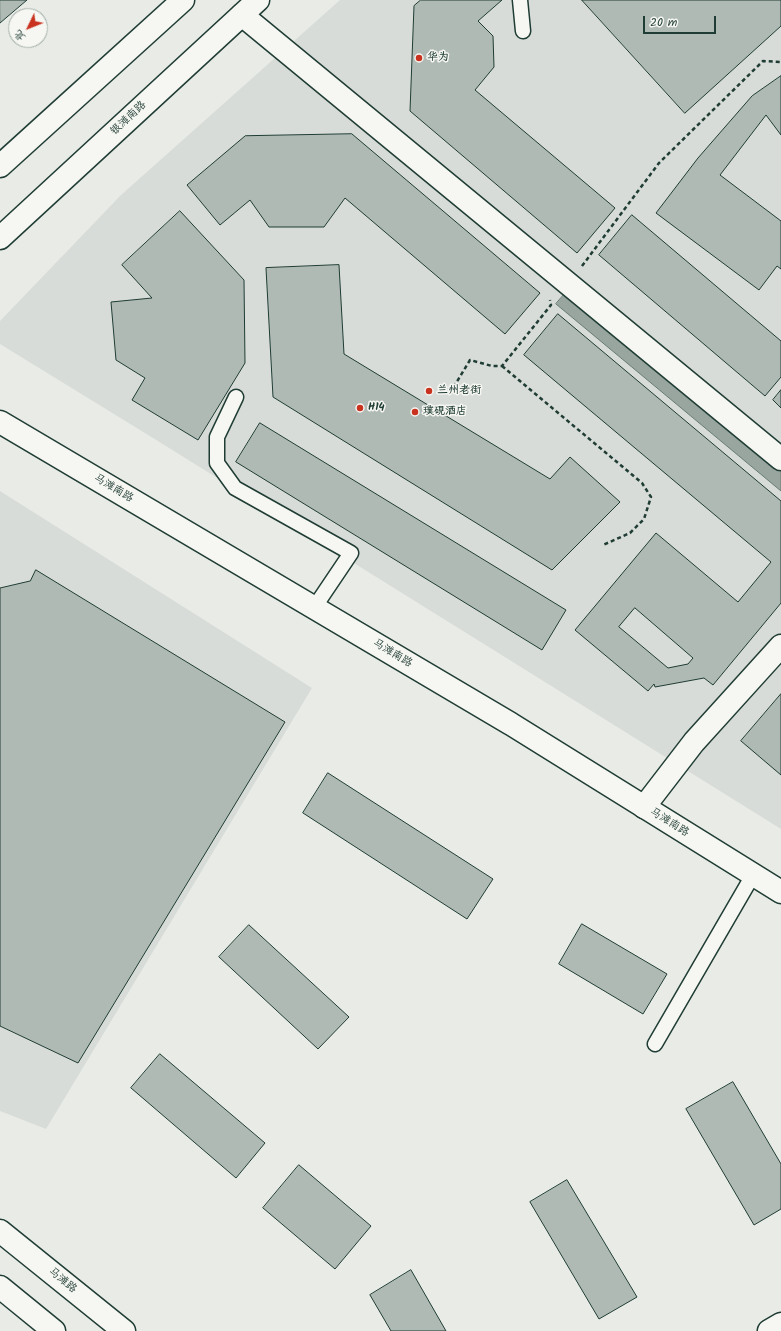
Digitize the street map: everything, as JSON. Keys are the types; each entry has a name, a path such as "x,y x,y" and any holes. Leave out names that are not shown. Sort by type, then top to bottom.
{"main road":[{"path":"0,166 182,0"},
{"name":"银滩南路","path":"0,238 258,0"},
{"path":"242,15 781,459"},
{"name":"马滩南路","path":"0,422 511,724 781,892"},
{"path":"644,807 694,742 781,646"},
{"name":"马滩路","path":"0,1231 124,1331"},
{"path":"0,1287 54,1331"},
{"path":"769,1331 781,1324"}],"lane":[{"path":"520,0 523,31"},
{"path":"236,397 218,437 217,463 235,488 351,553 314,608"},
{"path":"655,1044 754,875"}],"path":[{"path":"502,366 551,305 548,293 559,276 581,267 659,163 763,61 781,62"},
{"path":"450,393 470,360 492,366 502,366 642,483 651,497 644,519 630,533 603,544"}],"shaded area":[{"name":"兰州老街","path":"340,0 781,0 781,829 0,344 0,321 121,195"},
{"path":"568,290 781,467 781,491 556,304"},
{"path":"0,491 312,688 46,1129 0,1111"}],"building":[{"path":"0,0 27,0 18,8 8,8 8,16 0,23"},
{"path":"421,0 502,0 478,21 493,36 494,67 475,90 615,208 577,253 410,111 414,6"},
{"path":"582,0 781,0 781,26 685,113"},
{"path":"781,76 781,135 766,115 720,175 781,221 781,269 777,266 759,290 656,213 698,158 752,96"},
{"path":"352,134 540,293 505,334 345,198 324,227 269,227 250,200 220,225 187,185 245,136"},
{"path":"180,211 244,280 245,363 198,440 132,400 145,378 116,360 111,302 152,298 122,265"},
{"path":"632,215 781,341 781,377 765,396 599,255"},
{"name":"H14","path":"339,265 344,354 550,479 570,457 620,502 552,570 273,397 266,268"},
{"path":"558,314 781,501 781,603 713,685 704,678 655,687 654,684 648,691 575,630 656,533 738,602 771,562 524,355","holes":["635,608 693,658 688,664 668,668 619,627"]},
{"path":"781,390 781,408 773,400"},
{"path":"260,423 566,610 542,650 236,462"},
{"path":"36,570 285,722 78,1063 0,1026 0,588 30,581"},
{"path":"781,694 781,775 741,741"},
{"path":"328,773 493,879 467,919 303,813"},
{"path":"582,924 667,974 643,1014 559,964"},
{"path":"249,925 349,1017 318,1049 219,957"},
{"path":"160,1054 265,1143 236,1178 131,1088"},
{"path":"733,1082 781,1164 781,1209 754,1225 686,1109"},
{"path":"299,1165 371,1226 335,1269 263,1208"},
{"path":"567,1180 637,1297 599,1319 530,1202"},
{"path":"411,1270 446,1331 391,1331 370,1295"}],"place":[{"name":"华为","path":"419,58"},
{"name":"兰州老街","path":"429,391"},
{"name":"H14","path":"360,408"},
{"name":"璞硯酒店","path":"415,412"}]}
